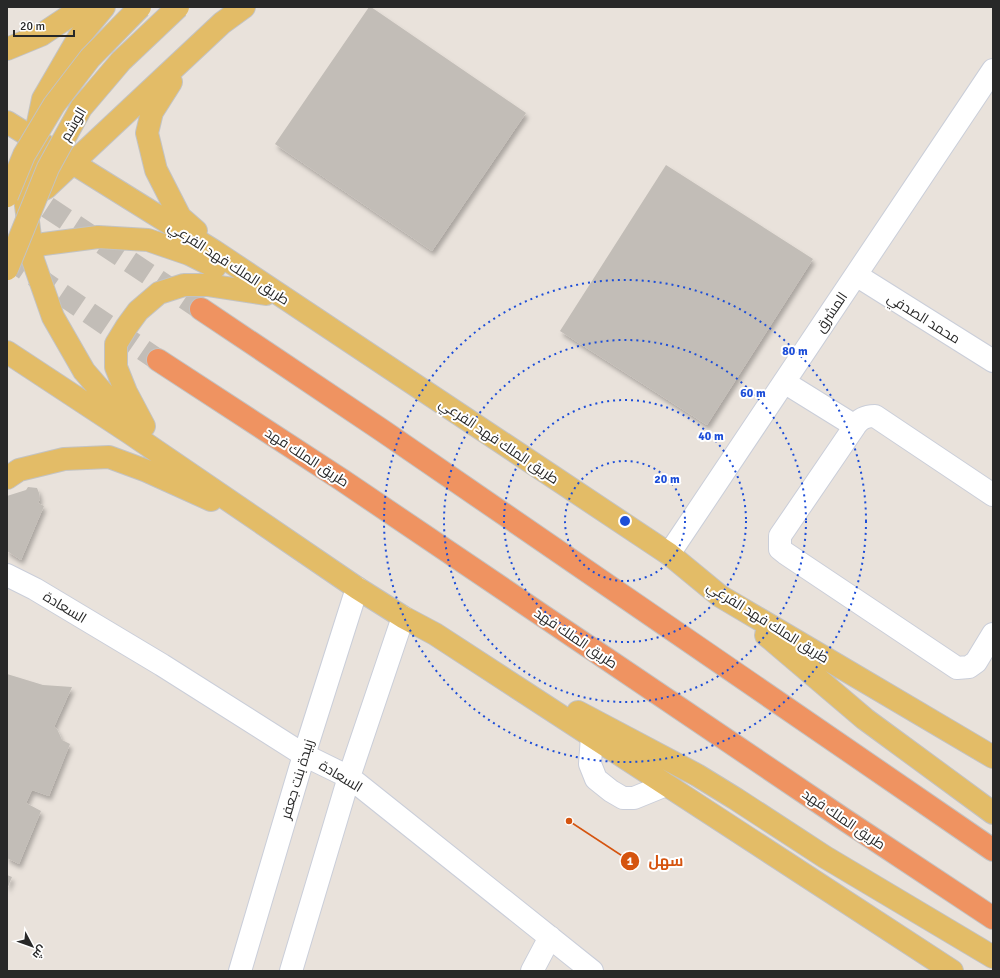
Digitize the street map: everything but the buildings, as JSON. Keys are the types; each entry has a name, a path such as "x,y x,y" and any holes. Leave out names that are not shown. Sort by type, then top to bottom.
{"highway":[{"path":"201,309 390,436 993,850"},
{"name":"طريق الملك فهد","path":"158,360 342,480 842,818 993,918"}],"main road":[{"path":"7,50 41,35 83,7"},
{"path":"13,200 24,190 43,99 79,37 104,7"},
{"name":"الوشم","path":"13,200 24,156 54,105 90,58 140,7"},
{"name":"الوشم","path":"7,269 48,168 81,108 120,61 178,7"},
{"path":"13,200 46,188 188,54 222,23 244,7"},
{"path":"188,54 152,112 147,133 156,170 180,217 241,270"},
{"name":"طريق الملك فهد الفرعي","path":"7,122 214,252 669,554 720,596 993,757"},
{"path":"13,200 31,247 33,260 53,316 84,371 116,408 203,483"},
{"path":"7,258 19,251 31,247 98,237 148,240 190,254 266,294 360,349"},
{"path":"203,483 147,430 126,392 116,367 116,344 138,311 159,293 184,285 207,285 266,294"},
{"path":"7,352 130,433 357,588 403,617 697,776 736,799 825,858 993,957"},
{"path":"7,478 19,470 64,459 109,457 147,471 268,527"},
{"path":"720,596 865,720 993,813"},
{"path":"435,634 952,971"}],"street":[{"name":"المشرق","path":"669,554 993,70"},
{"name":"محمد الصدفي","path":"856,275 993,361"},
{"path":"784,382 855,426"},
{"path":"993,495 875,416 867,416 858,421 780,536 780,549 957,668 969,667 976,662 993,634"},
{"name":"السعادة","path":"7,575 34,589 162,665 304,755 349,777 592,971"},
{"name":"زبيدة بنت جعفر","path":"240,971 304,755 357,588"},
{"path":"291,971 349,777 403,617"},
{"path":"592,736 590,764 596,779 611,791 623,798 634,798 666,785"},
{"path":"532,971 550,937"}],"tunnel":[{"path":"20,189 201,309"},
{"path":"7,257 158,360"}],"place":[{"name":"سهل","path":"569,821"}]}
